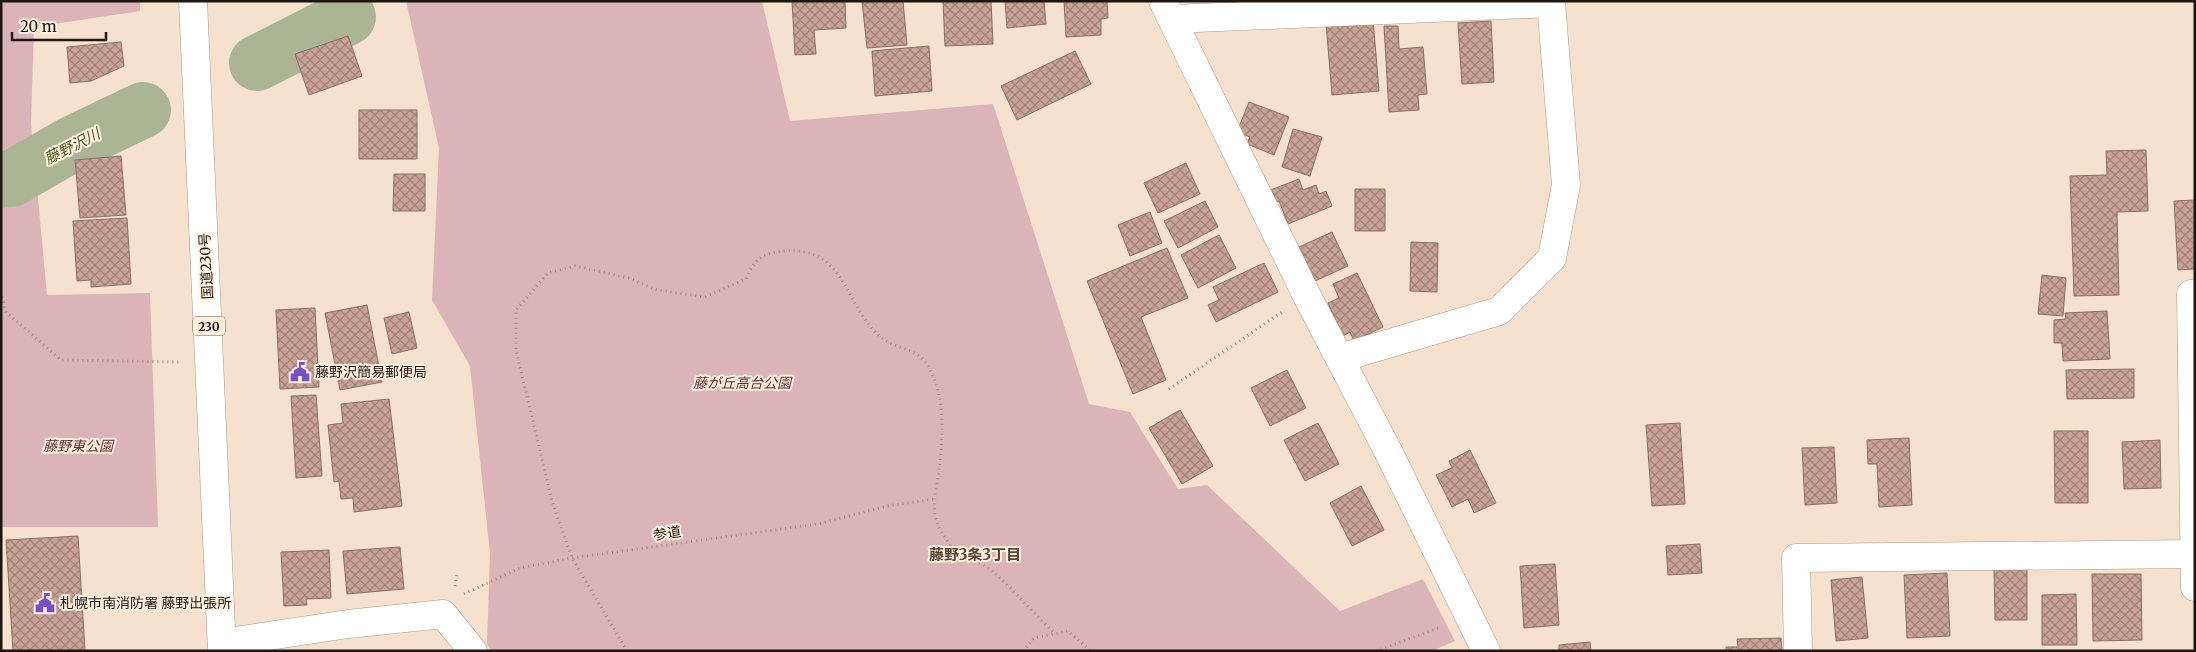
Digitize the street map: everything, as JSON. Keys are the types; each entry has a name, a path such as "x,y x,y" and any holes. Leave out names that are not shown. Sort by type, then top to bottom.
{"main road":[{"name":"国道230号","path":"193,1 222,647"},
{"path":"1340,358 1499,312 1552,258 1566,185 1551,3 1168,10 1307,296 1340,358 1486,651"},
{"path":"2195,294 2191,294 2195,587"},
{"path":"1798,651 1796,558 2194,554"},
{"path":"222,647 356,623 443,614 473,651"}],"path":[{"path":"627,651 572,558 540,459 516,350 516,310 548,273 575,266 629,278 657,290 705,297 746,279 753,264 767,252 795,250 820,257 843,280 858,310 874,330 891,344 916,352 931,367 937,387 942,424 935,499 937,522 956,551 994,572 1054,632"},
{"path":"1,292 6,312 61,360 210,362"},
{"path":"1169,389 1307,296"},
{"name":"参道","path":"460,595 520,568 572,558 818,524 887,506 935,499"},
{"path":"1376,651 1470,616"},
{"path":"1023,651 1034,638 1054,632 1068,631 1091,651"}],"green space":[{"name":"藤野東公園","path":"1,1 140,1 140,11 34,27 31,123 47,295 150,293 158,527 1,527"},
{"name":"藤が丘高台公園","path":"406,1 762,1 790,121 993,104 1089,404 1130,412 1178,489 1207,485 1340,611 1423,579 1455,641 1432,651 491,651 487,644 490,553 470,366 432,300 439,148"}],"building":[{"path":"792,1 845,1 846,28 814,30 816,54 795,55"},
{"path":"862,1 903,1 907,45 867,48"},
{"path":"943,1 991,1 993,44 945,46"},
{"path":"1005,1 1044,1 1046,24 1007,28"},
{"path":"1064,1 1107,1 1108,18 1101,19 1101,35 1066,37"},
{"path":"1373,19 1379,91 1332,95 1326,23"},
{"path":"1491,21 1494,82 1462,84 1458,23"},
{"path":"1384,26 1398,26 1399,49 1423,47 1427,94 1418,95 1419,110 1389,112"},
{"path":"348,36 362,76 309,95 295,54"},
{"path":"121,42 124,66 91,81 70,83 67,47"},
{"path":"929,46 932,91 875,96 872,51"},
{"path":"1075,51 1091,84 1017,120 1001,86"},
{"path":"1249,102 1289,117 1274,155 1247,144 1250,137 1237,132"},
{"path":"359,110 417,110 417,159 359,159"},
{"path":"1293,129 1322,137 1310,176 1282,167"},
{"path":"2146,150 2148,211 2117,212 2119,295 2074,296 2070,176 2107,175 2106,151"},
{"path":"121,156 126,215 80,218 75,160"},
{"path":"1186,163 1200,194 1158,213 1144,183"},
{"path":"394,174 425,174 425,211 393,211"},
{"path":"1299,179 1303,190 1316,185 1319,194 1326,191 1332,206 1288,224 1279,201 1273,204 1268,191"},
{"path":"1355,189 1385,189 1385,231 1355,231"},
{"path":"2195,200 2195,269 2178,270 2174,201"},
{"path":"1205,201 1218,227 1178,248 1164,221"},
{"path":"1150,212 1162,243 1130,256 1118,225"},
{"path":"127,218 131,284 91,287 91,280 77,281 73,221"},
{"path":"1332,232 1348,266 1315,281 1299,247"},
{"path":"1219,235 1236,268 1198,288 1181,255"},
{"path":"1411,242 1438,243 1437,292 1410,291"},
{"path":"1167,248 1188,298 1141,317 1166,380 1133,394 1087,281"},
{"path":"1264,263 1278,292 1216,322 1208,305 1219,300 1213,287"},
{"path":"1357,273 1383,327 1354,341 1350,332 1343,336 1328,303 1339,298 1333,284"},
{"path":"2042,275 2066,278 2063,316 2038,314"},
{"path":"367,305 382,382 340,390 325,313"},
{"path":"315,308 319,387 280,389 276,310"},
{"path":"2107,311 2110,359 2063,361 2062,343 2054,343 2054,320 2066,319 2065,313"},
{"path":"409,312 417,348 392,354 384,318"},
{"path":"2134,369 2134,398 2067,399 2066,370"},
{"path":"1287,370 1306,408 1270,426 1251,388"},
{"path":"316,395 322,476 296,478 291,396"},
{"path":"389,399 402,506 354,512 353,498 341,499 339,481 334,482 328,425 343,423 341,404"},
{"path":"1180,410 1213,466 1182,484 1149,428"},
{"path":"1318,423 1339,464 1305,481 1284,440"},
{"path":"1680,423 1685,504 1652,506 1646,425"},
{"path":"2054,431 2088,431 2088,503 2055,503"},
{"path":"1909,438 1912,505 1879,507 1877,464 1868,464 1867,440"},
{"path":"2160,440 2161,488 2124,489 2122,442"},
{"path":"1834,447 1837,503 1805,505 1802,448"},
{"path":"1470,450 1496,503 1474,513 1468,499 1452,507 1436,475 1452,468 1449,461"},
{"path":"1361,486 1384,530 1352,546 1330,503"},
{"path":"78,536 85,651 13,651 6,540"},
{"path":"1700,544 1702,573 1668,575 1666,546"},
{"path":"400,547 404,589 347,594 343,551"},
{"path":"329,550 331,598 306,599 307,605 284,606 281,552"},
{"path":"1555,564 1559,625 1524,628 1520,566"},
{"path":"1994,569 2027,569 2027,620 1995,620"},
{"path":"1947,573 1950,636 1907,638 1904,575"},
{"path":"2092,574 2141,574 2142,640 2093,641"},
{"path":"1862,577 1868,638 1836,641 1831,580"},
{"path":"2076,594 2077,645 2042,645 2042,595"},
{"path":"1781,638 1782,651 1726,651 1726,647 1738,647 1737,639"},
{"path":"1590,642 1591,651 1559,651 1559,645"}],"waterway":[{"name":"藤野沢川","path":"257,63 348,17"},
{"name":"藤野沢川","path":"1,180 11,179 72,144 143,110"}],"place":[{"name":"藤野沢簡易郵便局","path":"300,372"},
{"name":"札幌市南消防署 藤野出張所","path":"45,603"}],"district":[{"name":"藤野3条3丁目","path":"975,554"}]}
